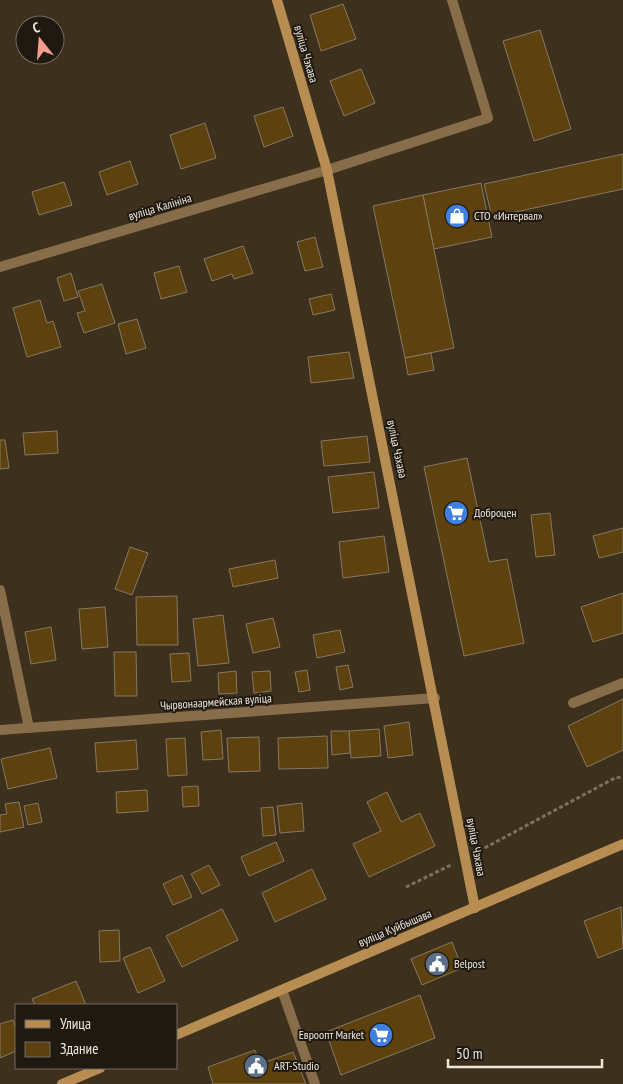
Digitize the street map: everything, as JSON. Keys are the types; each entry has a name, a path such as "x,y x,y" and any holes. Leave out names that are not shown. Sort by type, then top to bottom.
{"street":[{"name":"вуліца Чэхава","path":"277,0 327,170 435,698 475,908"},
{"name":"вуліца Калініна","path":"0,267 327,170 488,118 452,0"},
{"path":"0,590 29,728"},
{"path":"573,703 623,683"},
{"name":"Чырвонаармейская вуліца","path":"0,730 435,698"},
{"name":"вуліца Куйбышава","path":"178,1034 623,844"},
{"path":"282,990 315,1084"},
{"path":"62,1084 98,1069"}],"path":[{"path":"406,887 466,858 615,778 623,777"}],"building":[{"path":"343,4 356,39 321,51 310,15"},
{"path":"540,30 571,129 534,141 503,41"},
{"path":"361,69 375,103 344,116 330,81"},
{"path":"283,107 293,136 264,147 254,116"},
{"path":"205,123 216,158 181,169 170,135"},
{"path":"623,154 623,189 492,217 484,184"},
{"path":"130,161 138,184 107,195 99,172"},
{"path":"64,182 72,205 39,215 32,192"},
{"name":"СТО «Интервал»","path":"481,183 492,237 434,249 423,195"},
{"path":"423,195 454,348 405,358 373,206"},
{"path":"315,237 323,267 305,271 297,242"},
{"path":"243,246 253,273 234,279 232,274 212,281 204,259"},
{"path":"179,266 187,292 161,299 154,273"},
{"path":"71,273 78,297 64,301 57,278"},
{"path":"102,284 115,323 84,333 77,313 85,311 78,291"},
{"path":"331,294 335,310 313,315 309,299"},
{"path":"40,300 47,323 53,321 61,347 27,357 13,308"},
{"path":"137,319 146,348 126,354 118,324"},
{"path":"349,352 354,378 311,383 308,357"},
{"path":"431,353 434,370 408,375 405,358"},
{"path":"57,431 58,453 25,455 23,433"},
{"path":"367,436 370,462 324,466 321,441"},
{"path":"0,440 5,440 9,468 0,469"},
{"name":"Доброцен","path":"467,458 489,562 507,559 524,643 464,656 424,467"},
{"path":"374,472 379,508 333,513 328,477"},
{"path":"550,513 555,555 536,557 531,515"},
{"path":"623,528 623,552 599,558 593,536"},
{"path":"384,536 389,572 343,578 339,542"},
{"path":"130,547 148,553 132,595 115,589"},
{"path":"275,560 278,578 233,587 229,569"},
{"path":"623,593 623,633 593,642 581,607"},
{"path":"177,596 178,645 137,645 136,597"},
{"path":"105,607 108,647 82,649 79,609"},
{"path":"223,615 229,663 198,666 193,619"},
{"path":"273,618 280,647 253,653 246,624"},
{"path":"51,627 56,660 31,664 25,632"},
{"path":"340,630 345,652 317,658 313,635"},
{"path":"114,652 136,652 137,696 115,696"},
{"path":"189,653 191,681 172,682 170,654"},
{"path":"348,665 353,687 340,690 336,667"},
{"path":"307,670 310,690 299,692 295,672"},
{"path":"236,671 237,693 219,694 218,673"},
{"path":"270,671 271,691 254,693 252,672"},
{"path":"623,699 623,750 587,767 568,726"},
{"path":"409,722 413,755 388,758 384,726"},
{"path":"379,729 381,756 351,758 349,731"},
{"path":"221,730 223,759 203,760 201,732"},
{"path":"331,731 349,731 350,753 332,755"},
{"path":"327,736 328,768 279,769 278,738"},
{"path":"259,737 260,771 229,772 227,738"},
{"path":"185,738 187,775 168,776 166,739"},
{"path":"136,740 138,769 97,772 95,743"},
{"path":"50,748 57,778 8,789 1,759"},
{"path":"198,786 199,806 183,807 182,787"},
{"path":"147,790 148,811 117,813 116,792"},
{"path":"387,792 401,822 420,813 435,846 369,877 353,844 381,831 367,802"},
{"path":"19,802 24,827 0,832 0,815 7,814 5,804"},
{"path":"38,803 42,822 28,825 24,806"},
{"path":"302,803 304,831 280,833 277,806"},
{"path":"273,807 276,835 263,836 261,808"},
{"path":"276,842 284,861 249,876 241,857"},
{"path":"209,865 220,885 202,894 191,874"},
{"path":"312,869 326,899 275,922 262,893"},
{"path":"182,875 192,897 173,905 163,884"},
{"path":"621,907 623,948 598,958 584,921"},
{"path":"222,909 238,940 182,967 166,936"},
{"path":"119,930 120,961 100,962 99,931"},
{"name":"Belpost","path":"452,942 462,968 422,985 411,959"},
{"path":"150,947 165,981 138,993 123,958"},
{"path":"76,981 86,1004 34,1004 32,999"},
{"name":"Евроопт Market","path":"420,995 435,1038 341,1075 326,1032"},
{"path":"13,1020 15,1026 15,1051 0,1058 0,1024"},
{"name":"ART-Studio","path":"255,1050 260,1064 293,1052 306,1084 213,1084 208,1067"}],"place":[{"name":"СТО «Интервал»","path":"457,216"},
{"name":"Доброцен","path":"456,513"},
{"name":"Belpost","path":"437,964"},
{"name":"Евроопт Market","path":"381,1035"},
{"name":"ART-Studio","path":"256,1066"}]}
